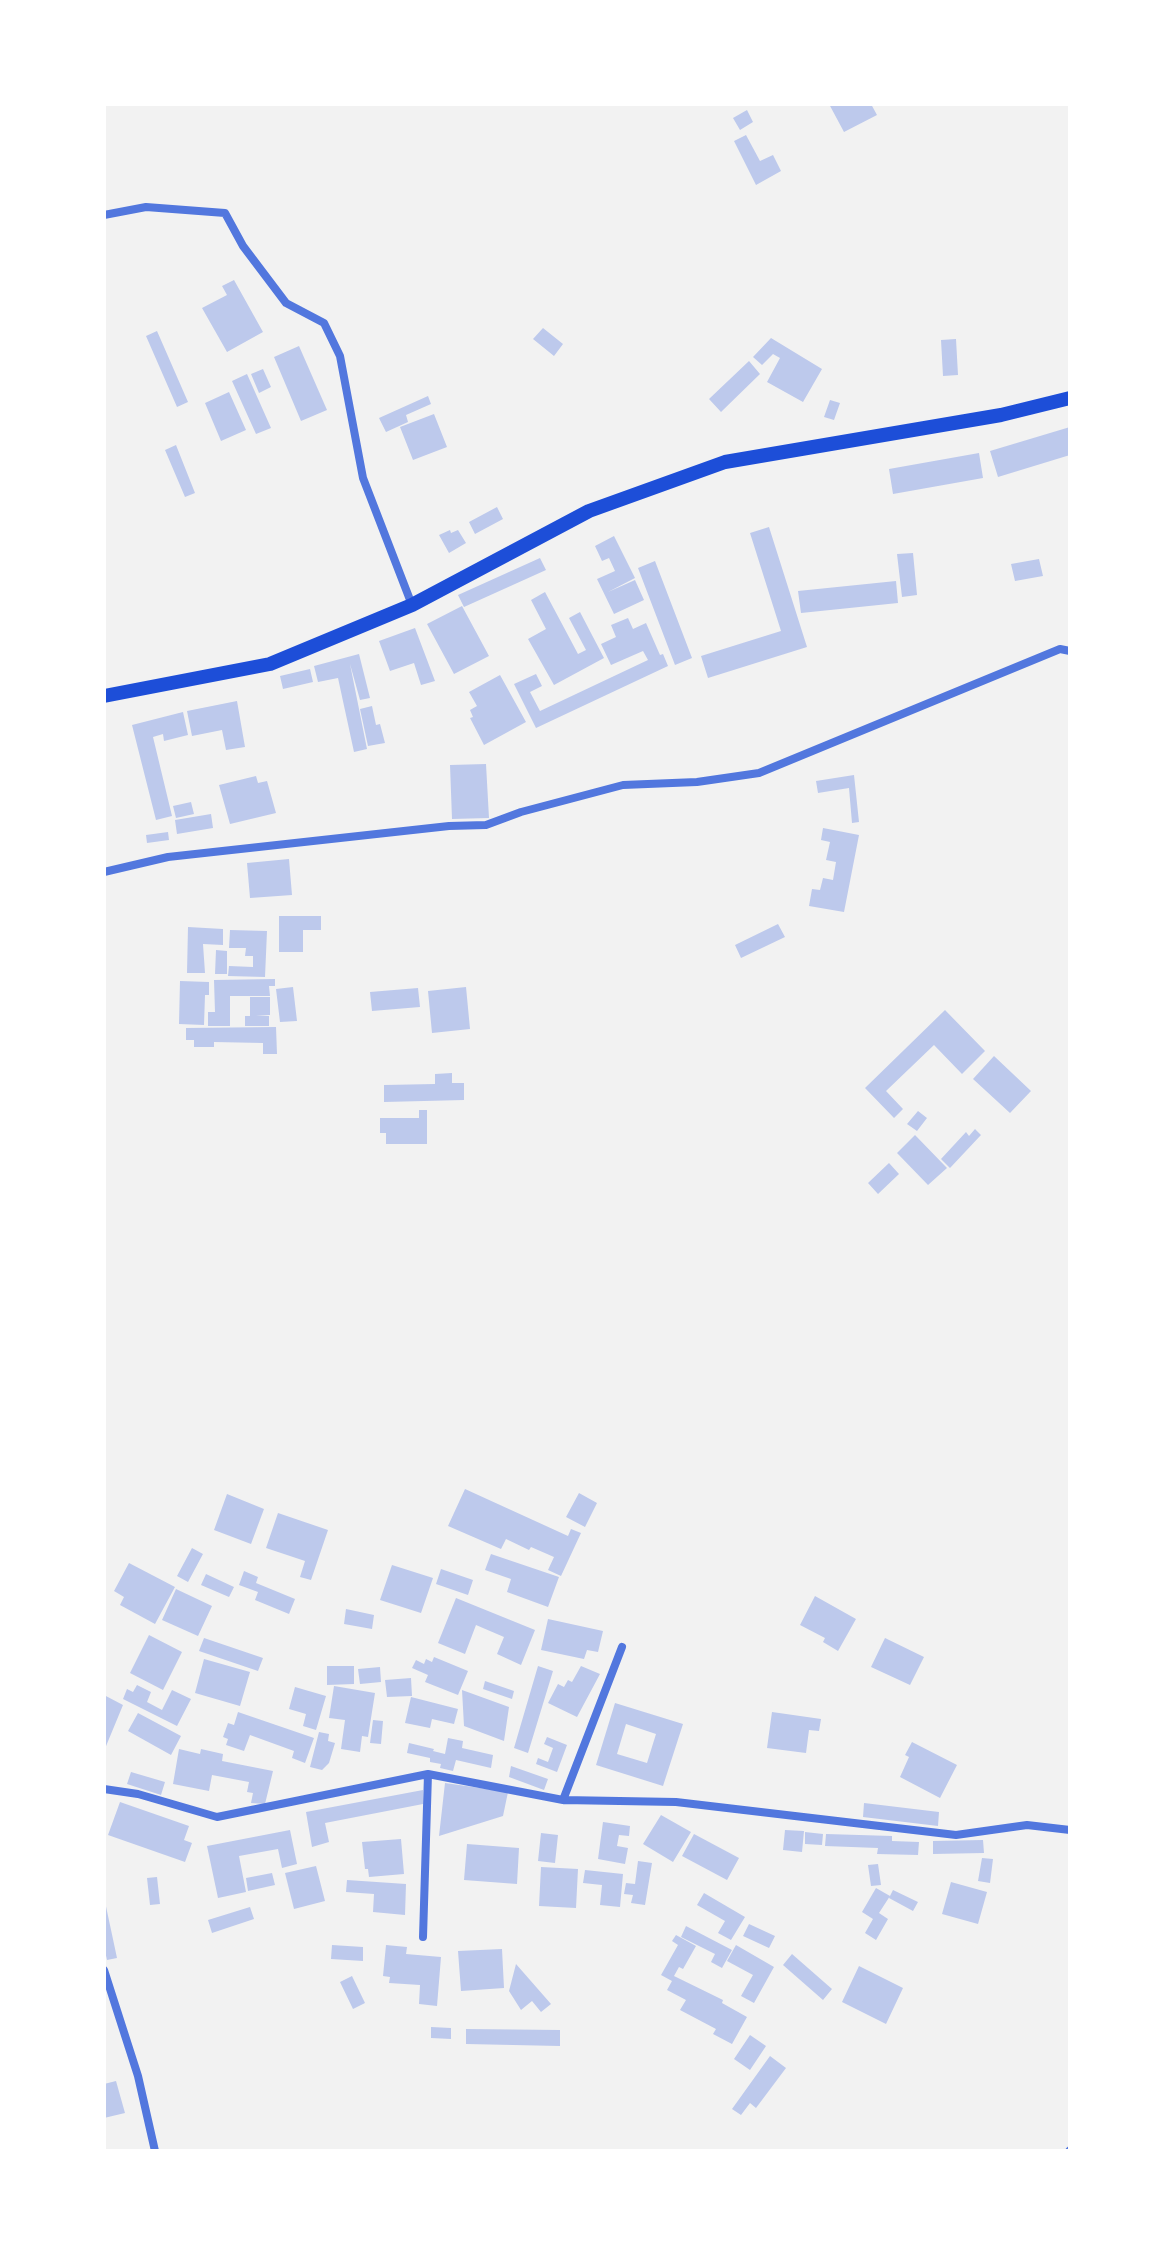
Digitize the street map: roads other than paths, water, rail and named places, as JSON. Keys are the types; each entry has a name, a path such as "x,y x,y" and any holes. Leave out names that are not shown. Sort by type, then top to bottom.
{"highway":[{"path":"104,696 270,664 412,605 589,511 725,462 1001,415 1070,398"}],"street":[{"path":"104,215 146,207 225,213 243,246 286,303 324,323 340,356 363,478 412,605"},
{"path":"104,872 168,857 449,826 486,825 521,812 623,785 697,782 759,773 1060,649 1070,651"},
{"path":"563,1800 622,1647"},
{"path":"423,1937 428,1774"},
{"path":"104,1789 138,1794 217,1817 428,1774 563,1800 676,1802 956,1835 1027,1825 1070,1830"},
{"path":"104,1970 138,2076 155,2151"}]}
